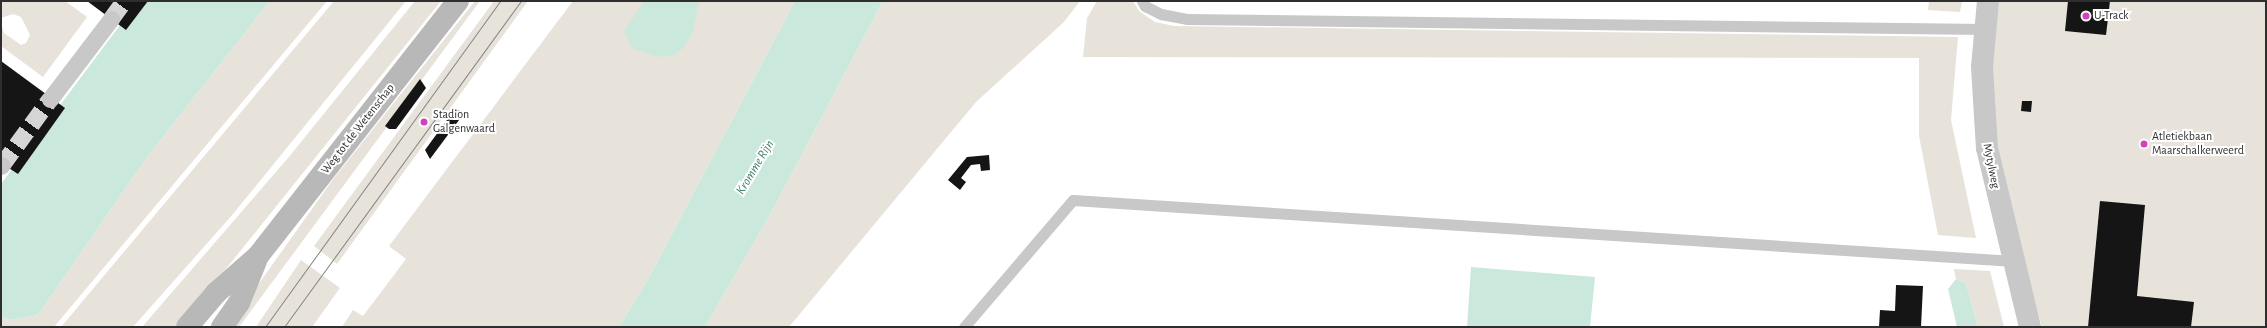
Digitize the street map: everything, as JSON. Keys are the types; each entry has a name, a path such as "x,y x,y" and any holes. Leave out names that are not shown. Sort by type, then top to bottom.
{"main road":[{"name":"Weg tot de Wetenschap","path":"187,327 216,293 258,256 458,1"},
{"name":"Weg tot de Wetenschap","path":"222,327 239,303 258,256"}],"street":[{"name":"Mytylweg","path":"1988,1 1982,93 1986,148 2030,327"},
{"path":"50,99 111,19"}],"lane":[{"path":"1142,1 1145,6 1161,14 1187,19 1985,29"},
{"path":"964,327 1073,200 2014,261"}],"shaded area":[{"path":"1,1 65,1 87,17 43,77 1,46 1,23 4,33 21,45 26,43 30,35 21,17 13,14 1,18"},
{"path":"270,1 327,1 54,327 1,327 1,317 11,320 38,315 147,157"},
{"path":"334,1 406,1 233,214 133,327 61,327"},
{"path":"415,1 441,1 217,280 177,327 142,327 288,158"},
{"path":"475,1 480,1 239,327 228,327 334,178"},
{"path":"494,1 528,1 337,264 314,246"},
{"path":"573,1 795,1 646,283 619,327 342,327 353,310 363,316 406,259 389,246"},
{"path":"883,1 1080,1 1064,22 976,102 789,327 705,327 771,213"},
{"path":"1097,1 1133,1 1139,11 1155,22 1174,26 1958,37 1951,120 1976,238 1938,235 1919,136 1919,58 1083,57 1087,18"},
{"path":"1929,1 1962,1 1960,12 1928,10"},
{"name":"Atletiekbaan Maarschalkerweerd","path":"1993,1 2266,1 2266,327 2042,327 1991,152"},
{"path":"301,260 340,288 312,327 256,327"},
{"path":"1954,269 1990,271 2004,327 1978,327 1966,283 1956,279"}],"water":[{"path":"138,1 270,1 147,157 38,315 11,320 1,317 1,184"},
{"path":"644,1 699,1 693,32 683,48 674,55 659,57 633,49 624,31"},
{"name":"Kromme Rijn","path":"795,1 883,1 771,213 705,327 619,327 646,283"},
{"path":"1471,267 1595,277 1590,327 1467,327"},
{"path":"1956,279 1966,283 1978,327 1957,327 1948,289"}],"building":[{"path":"87,1 148,1 126,30"},
{"path":"2068,1 2110,1 2106,35 2065,31"},
{"path":"1,61 65,108 18,174 1,163"},
{"path":"420,79 426,88 396,129 389,129 385,126"},
{"path":"2022,101 2032,101 2031,112 2021,111"},
{"path":"455,109 465,112 430,159 425,150"},
{"path":"989,155 990,170 981,171 980,164 971,165 961,178 966,182 960,190 948,180 967,157"},
{"path":"2100,201 2145,205 2137,296 2194,302 2191,327 2088,327"},
{"path":"1896,285 1923,286 1921,327 1879,327 1880,310 1895,311"}],"tunnel":[{"path":"111,19 124,1"},
{"path":"2,165 50,99"}],"tram line":[{"path":"265,327 500,1"},
{"path":"284,327 521,1"}],"place":[{"name":"U-Track","path":"2086,16"},
{"name":"Stadion Galgenwaard","path":"424,122"},
{"name":"Atletiekbaan Maarschalkerweerd","path":"2144,144"}]}
